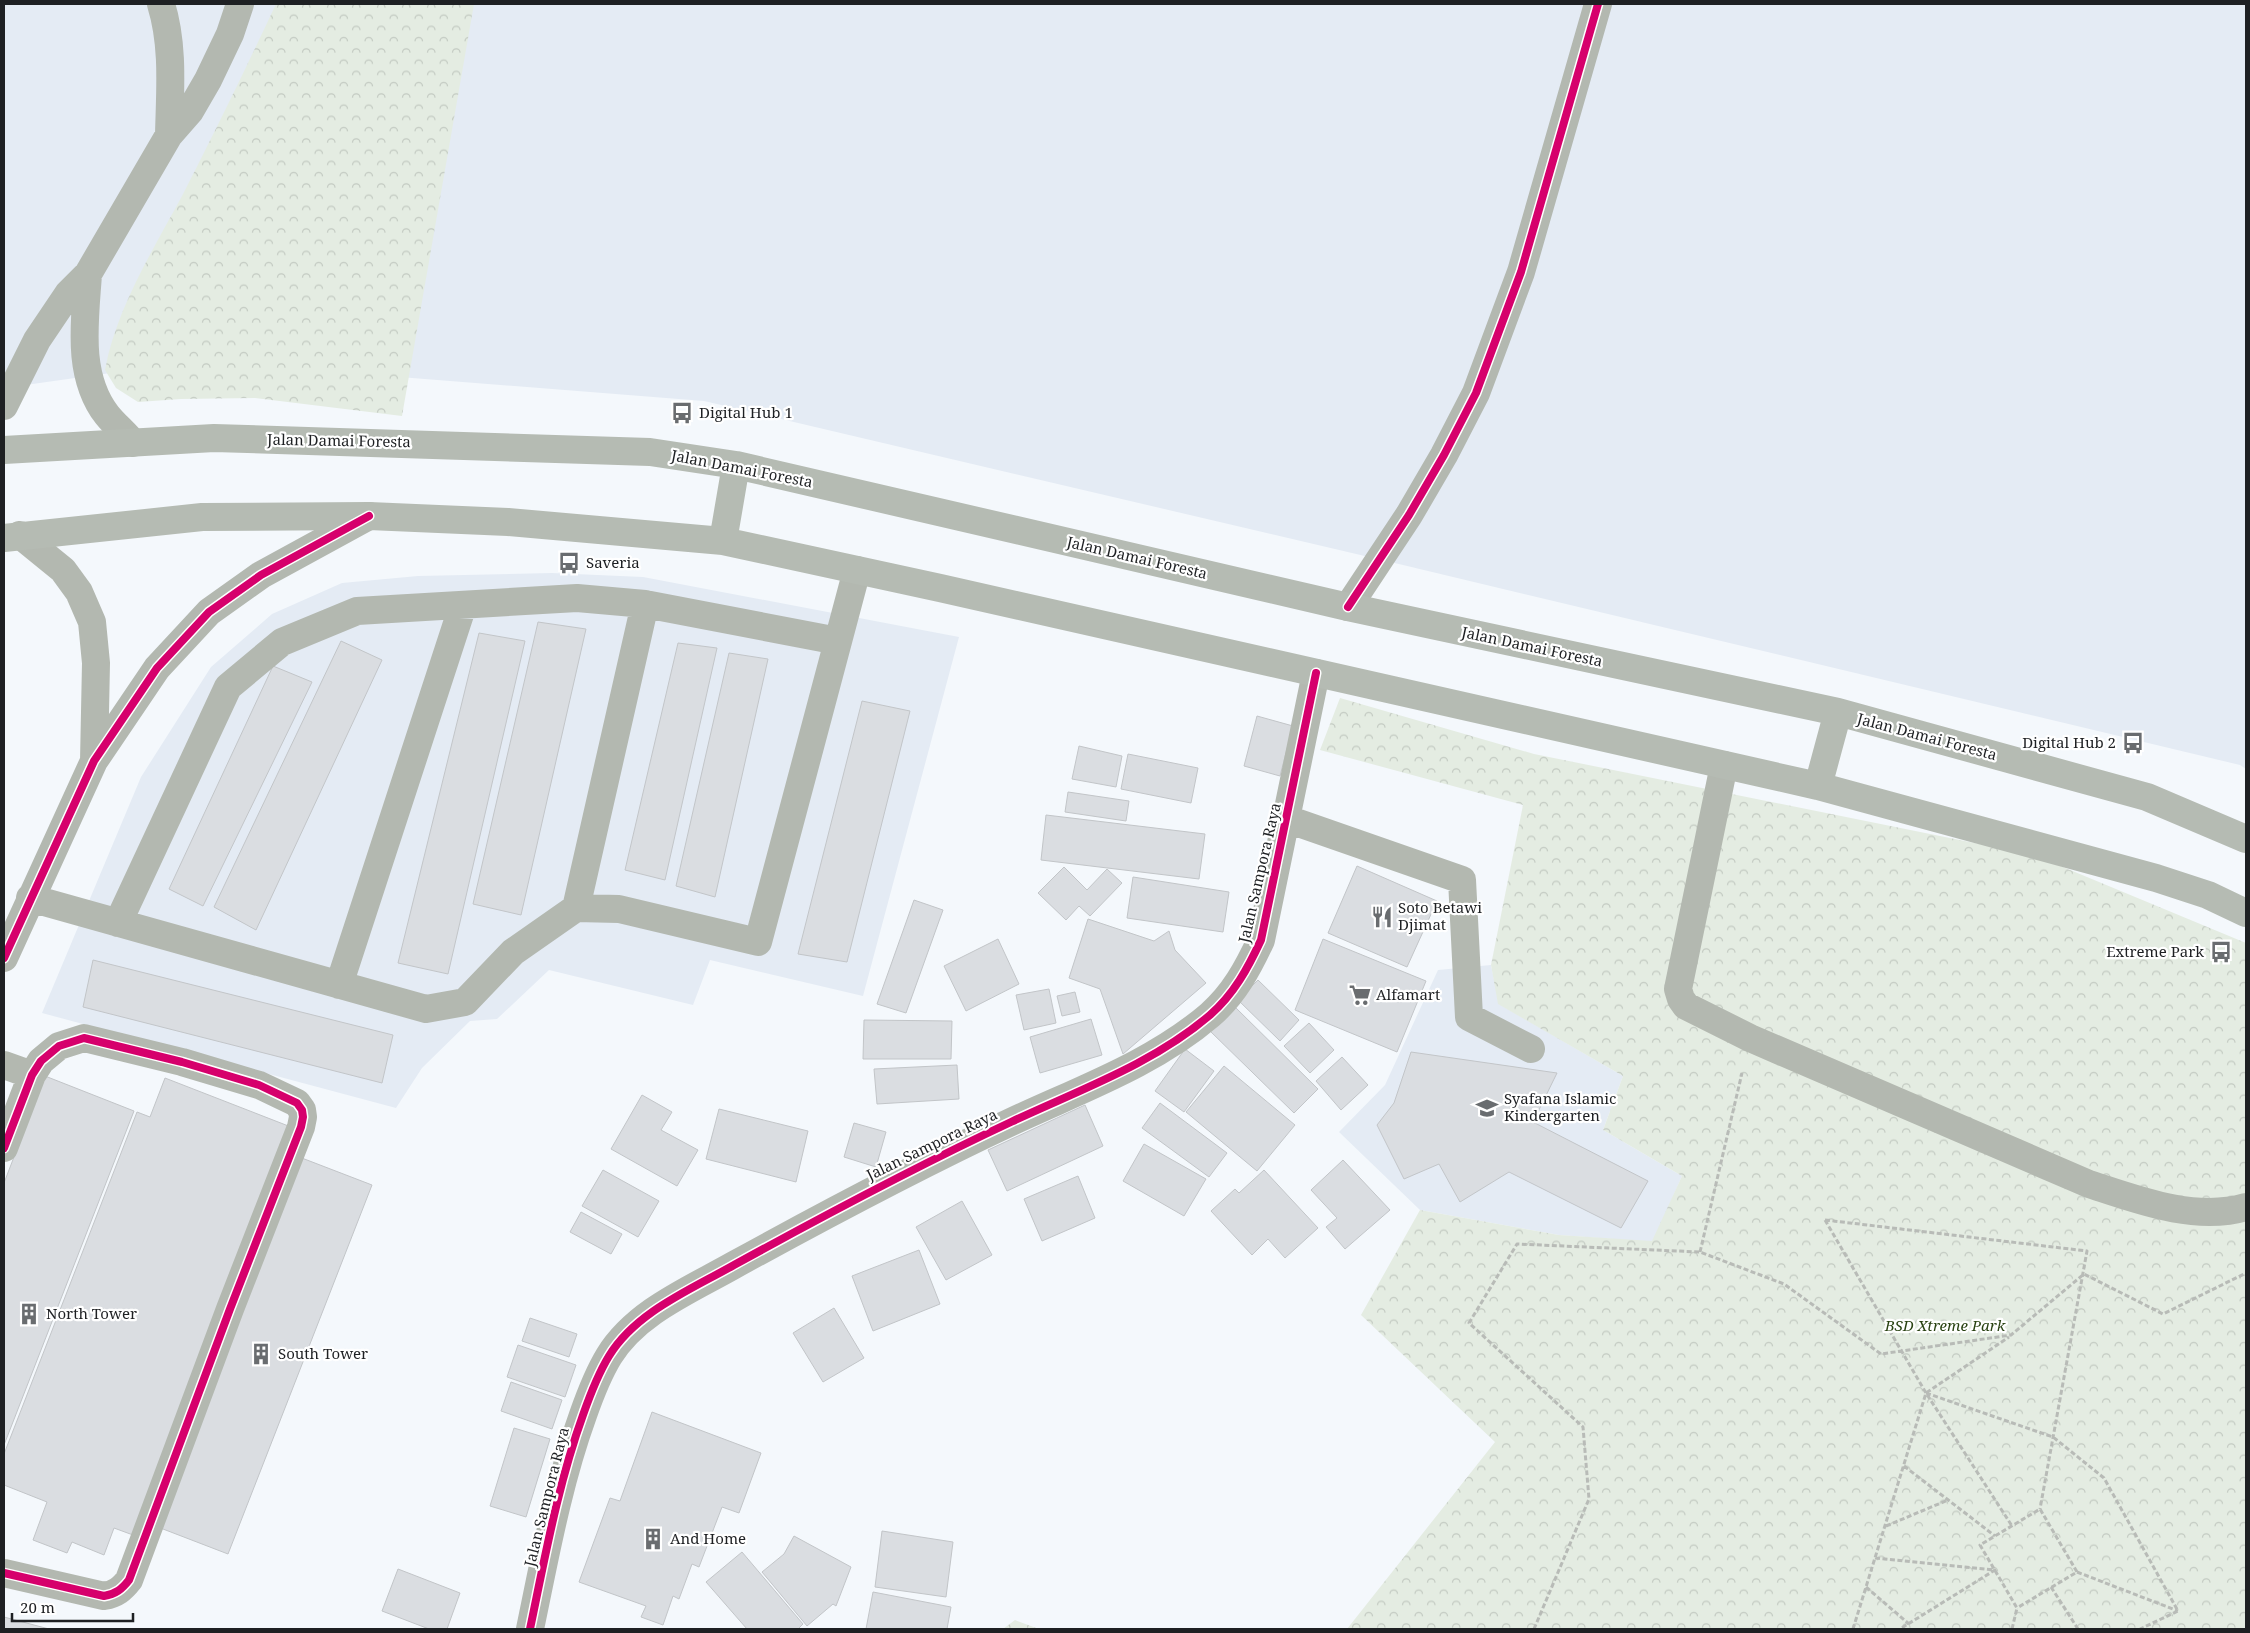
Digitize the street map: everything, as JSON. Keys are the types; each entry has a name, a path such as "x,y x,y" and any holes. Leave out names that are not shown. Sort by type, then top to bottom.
{"main road":[{"name":"Jalan Damai Foresta","path":"4,450 214,438 650,452 736,465 1348,607 1838,712 2147,797 2246,839"},
{"path":"723,541 736,465"},
{"path":"12,536 202,517 369,516 508,522 723,541 1818,786 2156,878 2208,895 2246,913"},
{"path":"1818,786 1838,712"}],"street":[{"path":"161,4 167,24 170,57 169,134"},
{"path":"4,406 37,340 68,294 88,274 169,134 190,111 208,80 230,34 240,4"},
{"path":"1348,607 1409,515 1444,455 1476,393 1521,272 1598,4"},
{"path":"88,274 85,361 92,387 107,414 134,443"},
{"path":"4,958 94,761 157,668 209,612 261,576 369,516"},
{"path":"12,536 62,570 79,592 92,622 96,663 94,761"},
{"path":"30,898 426,1009 464,1002 513,952 576,908 619,909 758,942 857,570"},
{"path":"118,923 228,687 282,642 357,611 577,598 645,604 838,641"},
{"path":"576,908 645,604"},
{"path":"339,985 462,605"},
{"name":"Jalan Sampora Raya","path":"530,1629 560,1491 575,1437 592,1389 609,1356 628,1330 669,1302 854,1199 1011,1122 1104,1080 1171,1044 1209,1016 1229,996 1250,966 1261,940 1316,673"},
{"path":"1724,764 1678,989 1681,999 1686,1006 1750,1038 2089,1184 2122,1195 2187,1211 2229,1212 2246,1207"},
{"path":"1287,818 1462,880 1469,1017 1531,1049"},
{"path":"4,1148 32,1075 41,1061 59,1046 84,1038 182,1062 259,1085 297,1103 302,1110 303,1117 129,1580 122,1589 114,1594 104,1596 4,1573"},
{"path":"4,1065 32,1075"}],"path":[{"path":"1700,1252 1750,1038"},
{"path":"2012,1526 1926,1393 1825,1220 2087,1251 2040,1509 2077,1572 2178,1611"},
{"path":"1534,1629 1589,1499 1583,1426 1469,1323 1518,1244 1700,1252 1784,1284 1881,1354 2011,1335"},
{"path":"2084,1274 2163,1314 2246,1274"},
{"path":"1853,1629 1926,1393 2011,1335 2084,1274"},
{"path":"1926,1393 2053,1437 2104,1478 2178,1611"},
{"path":"1904,1466 1995,1536"},
{"path":"1886,1526 1948,1500"},
{"path":"2012,1629 2016,1608 1980,1545 2040,1509"},
{"path":"1875,1558 1995,1570"},
{"path":"1900,1629 1995,1570"},
{"path":"2016,1608 2077,1572"},
{"path":"1866,1586 1909,1624"},
{"path":"2050,1588 2078,1629"},
{"path":"2140,1629 2178,1611"}],"shaded area":[{"path":"4,4 2246,4 2246,769 2240,765 1403,565 704,401 196,361 4,388"},
{"path":"552,573 643,577 959,637 863,996 710,960 693,1005 549,970 497,1019 470,1021 422,1068 396,1108 42,1013 141,777 211,667 272,614 342,583 418,576"},
{"name":"Syafana Islamic Kindergarten","path":"1491,965 1499,1004 1623,1076 1603,1130 1682,1176 1653,1242 1559,1235 1420,1210 1339,1132 1385,1085 1438,970"}],"green space":[{"path":"276,4 474,4 402,416 255,398 181,399 138,402 116,388 105,370 110,347 137,280 182,196"},
{"name":"BSD Xtreme Park","path":"1340,698 1534,754 2034,855 2246,943 2246,1629 1347,1629 1495,1442 1361,1315 1420,1210 1559,1235 1652,1241 1682,1176 1603,1130 1623,1076 1498,1004 1491,965 1523,805 1320,750"},
{"path":"1015,1620 1039,1629 1003,1629"}],"building":[{"path":"538,622 586,629 521,915 473,904"},
{"path":"479,633 525,641 448,974 398,963"},
{"path":"341,641 382,660 256,930 214,907"},
{"path":"678,643 717,648 665,880 625,870"},
{"path":"729,653 768,659 715,897 676,886"},
{"path":"273,666 312,682 203,906 169,889"},
{"path":"862,701 910,711 847,962 798,954"},
{"path":"1257,716 1293,726 1280,776 1244,766"},
{"path":"1079,746 1122,756 1116,787 1072,779"},
{"path":"1128,754 1198,768 1191,803 1121,789"},
{"path":"1068,792 1129,801 1126,821 1065,812"},
{"path":"1046,815 1205,834 1199,879 1041,860"},
{"name":"Soto Betawi Djimat","path":"1357,866 1437,901 1407,967 1328,933"},
{"path":"1064,867 1087,890 1107,869 1122,883 1090,916 1079,906 1066,920 1038,893"},
{"path":"1133,877 1229,892 1223,932 1127,918"},
{"path":"914,900 943,910 906,1013 877,1004"},
{"path":"1088,919 1154,941 1169,931 1175,950 1206,983 1123,1054 1100,989 1069,978"},
{"path":"998,939 1019,984 966,1011 944,966"},
{"name":"Alfamart","path":"1323,939 1426,981 1397,1052 1295,1010"},
{"path":"93,960 393,1035 382,1083 83,1007"},
{"path":"1258,980 1299,1020 1280,1041 1238,1000"},
{"path":"1049,989 1056,1023 1024,1030 1016,995"},
{"path":"1075,992 1080,1012 1062,1016 1057,996"},
{"path":"1234,1006 1318,1089 1294,1113 1210,1031"},
{"path":"1091,1019 1102,1055 1040,1073 1030,1037"},
{"path":"864,1020 952,1021 951,1059 863,1059"},
{"path":"1309,1023 1334,1050 1310,1073 1284,1046"},
{"path":"1185,1049 1214,1071 1184,1112 1155,1091"},
{"path":"1411,1052 1557,1073 1533,1122 1648,1181 1621,1228 1509,1172 1460,1202 1439,1164 1404,1179 1377,1125 1394,1103"},
{"path":"1342,1057 1368,1085 1341,1110 1316,1081"},
{"path":"957,1065 959,1099 877,1104 874,1069"},
{"path":"1224,1066 1295,1125 1257,1171 1186,1112"},
{"name":"North Tower","path":"45,1076 134,1111 4,1445 4,1183"},
{"path":"165,1078 291,1127 133,1535 114,1528 104,1555 72,1542 67,1553 33,1540 47,1502 4,1485 4,1454 137,1112 150,1117"},
{"path":"642,1095 672,1112 661,1130 698,1150 677,1186 611,1149"},
{"path":"1160,1103 1227,1153 1209,1177 1142,1128"},
{"path":"1085,1105 1103,1146 1007,1191 988,1150"},
{"path":"719,1109 808,1131 796,1182 706,1159"},
{"path":"854,1123 886,1132 876,1167 844,1157"},
{"path":"1144,1144 1206,1179 1184,1216 1123,1181"},
{"name":"South Tower","path":"294,1155 372,1185 228,1554 150,1524"},
{"path":"1343,1160 1390,1210 1345,1249 1326,1227 1337,1218 1311,1190"},
{"path":"603,1170 659,1201 638,1237 582,1206"},
{"path":"1264,1170 1318,1228 1285,1258 1268,1239 1252,1255 1211,1211 1235,1189 1239,1193"},
{"path":"1078,1176 1095,1218 1042,1241 1024,1199"},
{"path":"962,1201 992,1255 946,1280 916,1227"},
{"path":"581,1212 622,1234 611,1254 570,1232"},
{"path":"919,1250 940,1304 873,1331 852,1276"},
{"path":"834,1308 864,1358 823,1382 793,1333"},
{"path":"530,1318 577,1334 569,1357 522,1341"},
{"path":"518,1345 576,1365 565,1397 507,1377"},
{"path":"511,1382 562,1400 552,1429 501,1411"},
{"name":"And Home","path":"652,1412 761,1453 739,1513 722,1507 699,1567 692,1564 679,1599 673,1596 663,1625 641,1617 646,1606 579,1582 610,1498 620,1501"},
{"path":"514,1428 550,1439 526,1517 490,1506"},
{"path":"882,1531 953,1542 946,1597 875,1587"},
{"path":"794,1536 851,1567 836,1606 833,1604 807,1626 762,1572 784,1554"},
{"path":"742,1552 803,1624 798,1629 747,1629 706,1582"},
{"path":"398,1569 460,1593 447,1629 429,1629 382,1611"},
{"path":"873,1592 951,1607 947,1629 866,1629"},
{"path":"4,1617 49,1629 4,1629"}],"cycle path":[{"path":"1348,607 1409,515 1444,455 1476,393 1521,272 1598,4"},
{"path":"4,958 94,761 157,668 209,612 261,575 369,516"},
{"path":"530,1629 559,1494 574,1441 594,1385 605,1363 620,1340 634,1327 649,1314 682,1293 871,1191 1011,1122 1140,1062 1188,1032 1219,1007 1245,970 1261,940 1316,673"},
{"path":"4,1148 32,1075 41,1061 59,1046 84,1038 182,1062 259,1085 297,1103 302,1110 303,1117 301,1127 230,1309 129,1580 118,1591 104,1596 4,1573"}],"place":[{"name":"Digital Hub 1","path":"682,413"},
{"name":"Saveria","path":"569,563"},
{"name":"Digital Hub 2","path":"2133,743"},
{"name":"Soto Betawi Djimat","path":"1382,917"},
{"name":"Extreme Park","path":"2221,952"},
{"name":"Alfamart","path":"1360,995"},
{"name":"Syafana Islamic Kindergarten","path":"1487,1108"},
{"name":"North Tower","path":"29,1314"},
{"name":"South Tower","path":"261,1354"},
{"name":"And Home","path":"653,1539"}]}
